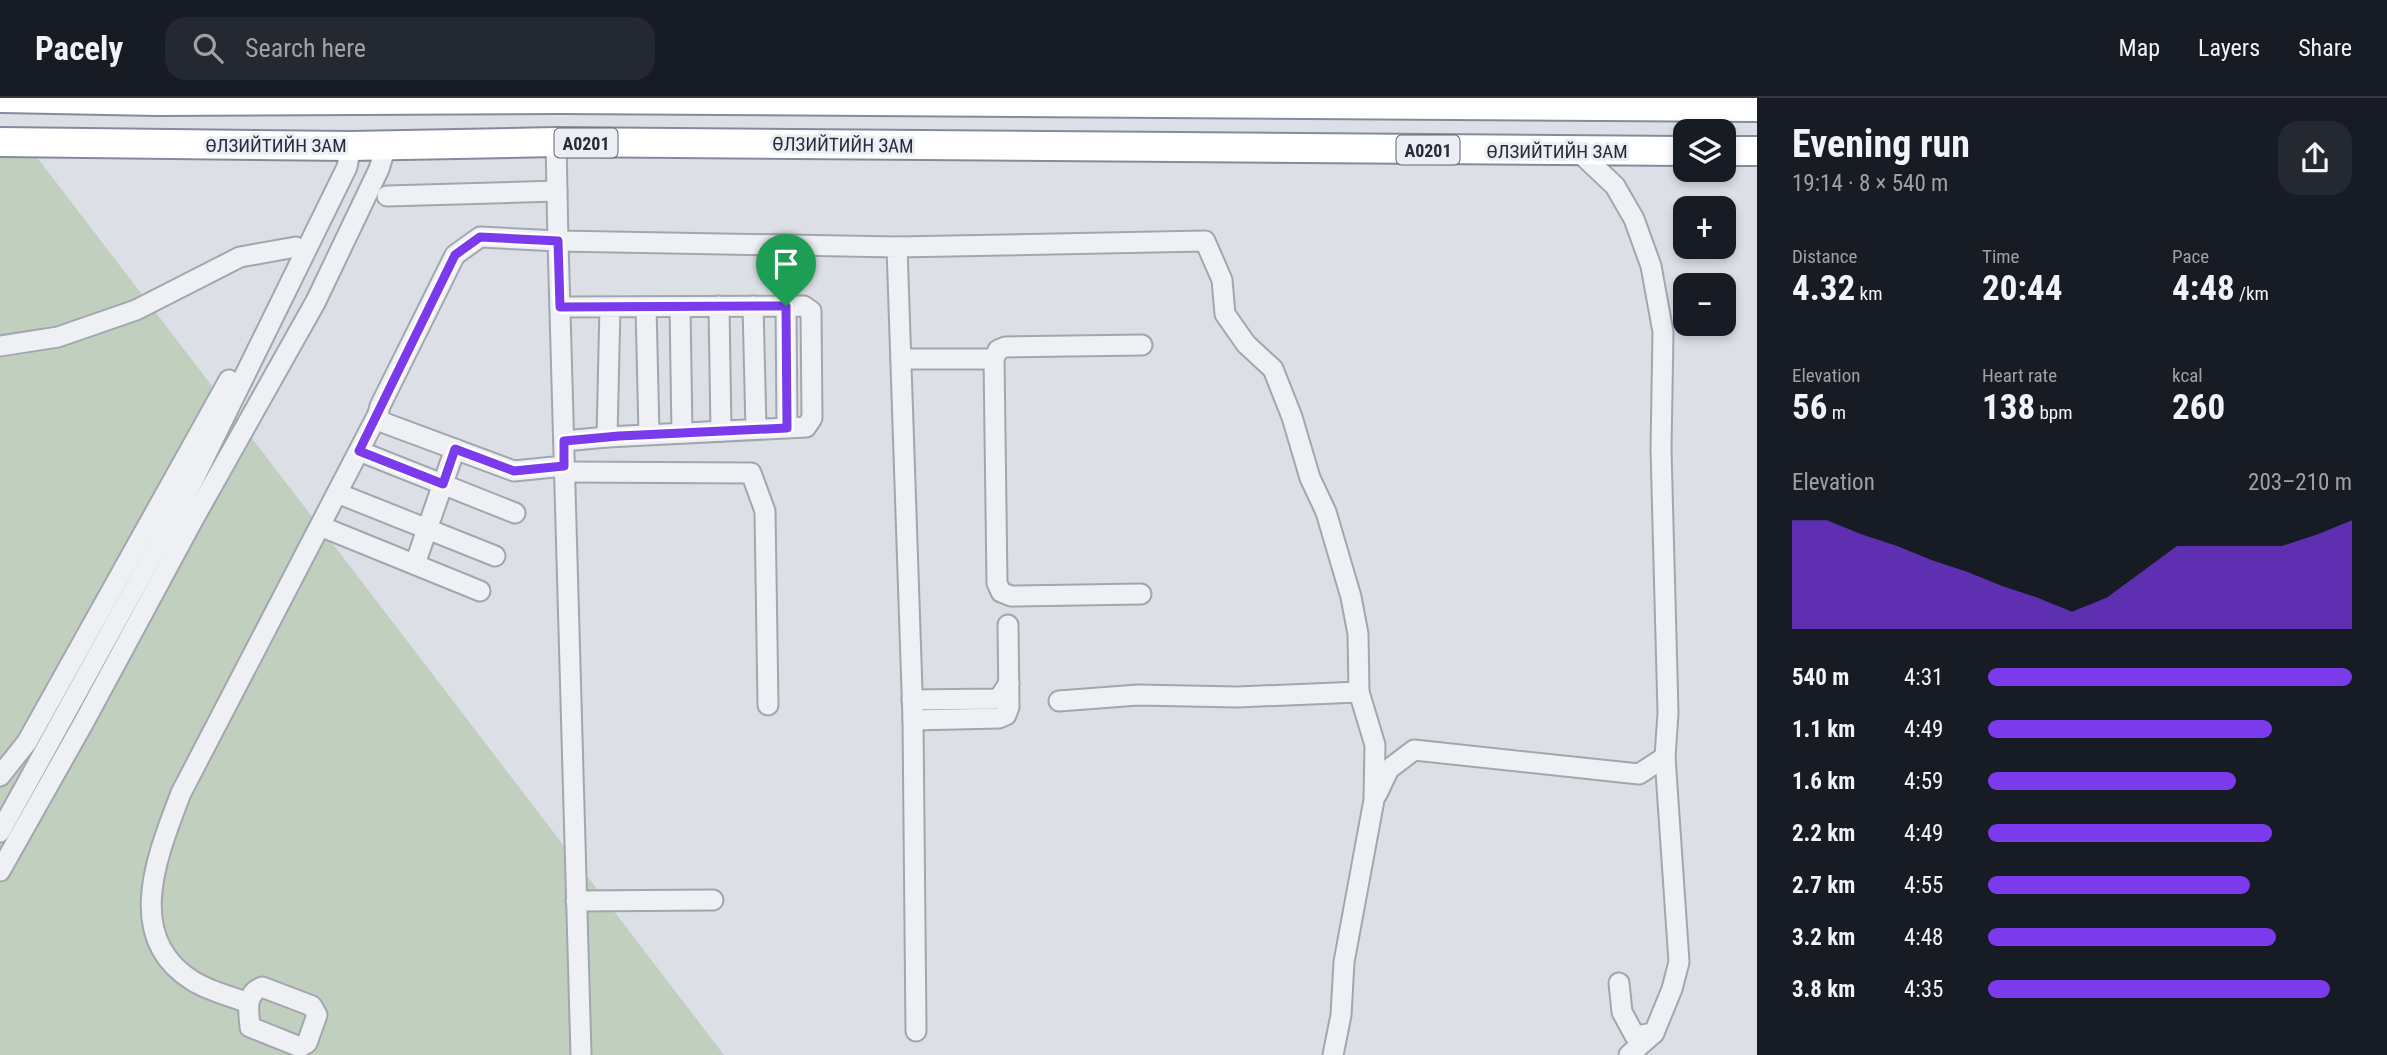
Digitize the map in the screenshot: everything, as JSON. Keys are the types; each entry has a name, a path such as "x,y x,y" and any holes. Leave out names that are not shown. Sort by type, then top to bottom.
{"highway":[{"path":"2,98 158,101 1280,101 1375,106 1666,103 1757,107"},
{"path":"157,145 158,101"},
{"path":"1374,150 1375,106"},
{"name":"ӨЛЗИЙТИЙН ЗАМ","path":"0,142 157,145 345,156 386,146 556,142 1673,151"},
{"path":"1736,151 1757,151"}],"street":[{"path":"556,142 581,1055"},
{"path":"0,871 316,301 379,169 386,146"},
{"path":"1578,151 1615,186 1634,219 1651,266 1663,332 1661,449 1668,713 1665,757 1679,962 1672,989 1654,1033 1629,1055"},
{"path":"0,776 34,730 234,371 345,156"},
{"path":"0,832 187,493 346,167 345,156"},
{"path":"387,196 557,191"},
{"path":"248,1003 193,981 163,955 152,927 151,896 160,849 181,793 378,414 455,255 480,237 558,241 897,247 1205,242 1222,280 1225,314 1246,344 1273,369 1292,417 1310,478 1325,512 1356,621 1359,692 1375,745 1374,800 1343,962 1341,1014 1333,1055"},
{"path":"0,346 58,337 136,310 240,257 296,247"},
{"path":"897,247 913,720 916,1031"},
{"path":"719,306 721,431"},
{"path":"753,306 756,429"},
{"path":"560,307 804,306 811,311 812,418 806,427 564,441"},
{"path":"607,437 610,307"},
{"path":"646,307 649,434"},
{"path":"680,307 682,433"},
{"path":"1141,594 1011,596 1002,592 997,583 994,359 998,350 1005,347 1142,345"},
{"path":"901,359 994,359"},
{"path":"378,414 382,422 514,471 564,469 751,473 765,511 768,705"},
{"path":"415,564 455,449"},
{"path":"359,451 515,513"},
{"path":"337,493 495,556"},
{"path":"320,526 480,591"},
{"path":"913,720 999,718 1006,715 1009,707 1008,625"},
{"path":"912,700 995,699 1000,697 1009,683"},
{"path":"1059,701 1138,695 1237,696 1359,692"},
{"path":"1374,800 1389,769 1414,750 1639,774 1665,757"},
{"path":"576,901 713,900"},
{"path":"1619,983 1622,1013 1635,1036 1654,1033"}],"green space":[{"path":"0,135 39,160 724,1055 0,1055"}],"route":[{"path":"480,237 558,241 560,307 786,306 787,428 564,441 564,466 514,471 455,449 443,484 359,451 455,255 480,237"}]}
